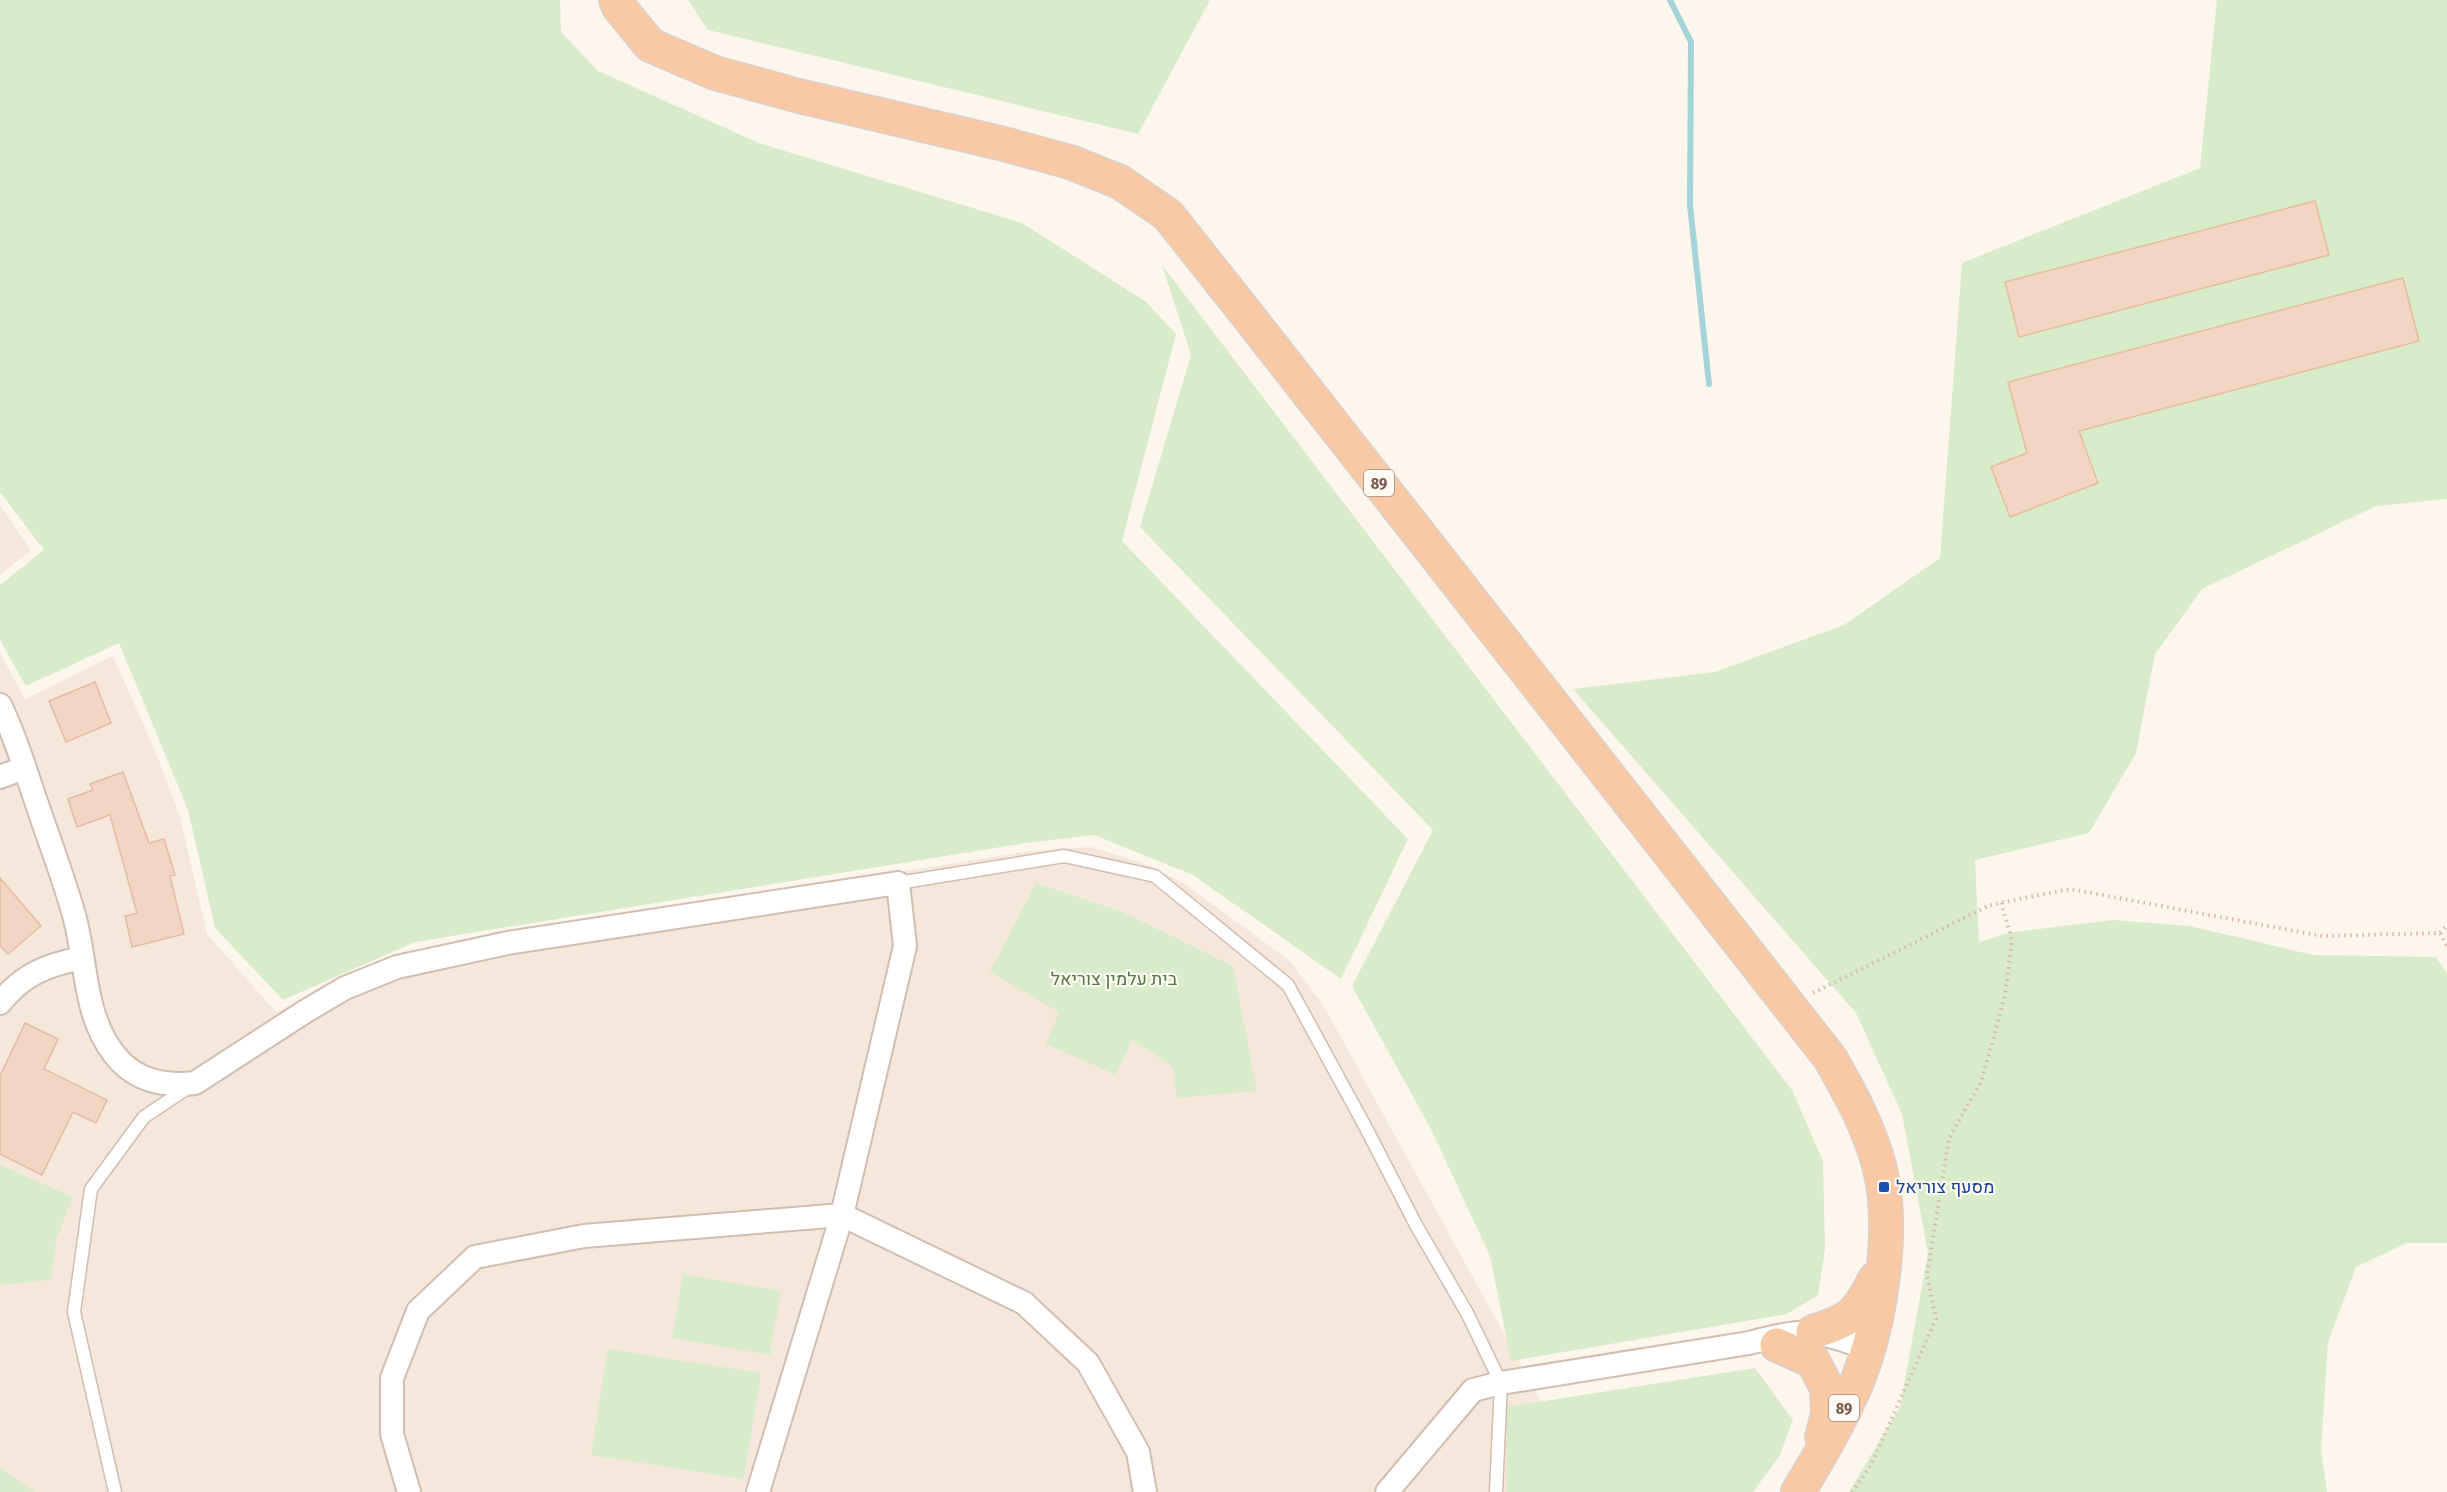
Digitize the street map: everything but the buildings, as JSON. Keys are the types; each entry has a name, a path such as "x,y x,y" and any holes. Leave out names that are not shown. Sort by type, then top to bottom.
{"highway":[{"name":"89","path":"616,0 619,8 650,45 715,74 1070,162 1120,182 1168,215 1830,1058 1859,1109 1880,1170 1887,1237 1884,1262 1867,1349 1857,1382 1829,1439 1798,1492"},
{"path":"1813,1332 1840,1323 1860,1308 1884,1262"},
{"path":"1763,1344 1813,1361 1827,1389 1828,1414 1814,1464"}],"street":[{"path":"0,705 74,915 91,1007 100,1033 115,1055 135,1073 153,1082 176,1085 195,1083 335,993 397,967 508,943 898,883 905,946 842,1215 758,1492"},
{"path":"0,777 24,768"},
{"path":"0,1003 23,979 54,963 82,958"},
{"path":"409,1492 392,1434 392,1378 418,1311 475,1257 584,1236 842,1215 1024,1303 1088,1363 1138,1452 1145,1492"},
{"path":"1763,1344 1784,1334 1813,1332 1837,1337 1867,1349"},
{"path":"1387,1492 1473,1390 1501,1383 1763,1344 1867,1349"}],"lane":[{"path":"898,883 1064,856 1155,876 1288,985 1416,1225 1467,1313 1501,1383 1496,1492"},
{"path":"115,1492 74,1312 91,1189 144,1117 195,1083"}],"path":[{"path":"1788,1006 1990,905 2070,889 2322,936 2440,933"},
{"path":"1852,1492 1871,1465 1936,1319 1927,1275 1949,1138 1982,1082 2005,996 2012,940 2001,903"},
{"path":"2440,933 2447,924"},
{"path":"2440,933 2447,946"}],"shaded area":[{"path":"0,505 31,550 0,575"},
{"path":"0,653 25,699 113,656 156,753 180,817 207,934 276,1012 355,973 423,948 1030,851 1091,847 1143,863 1185,884 1290,961 1322,1003 1591,1492 0,1492"}],"green space":[{"path":"0,0 560,0 561,32 598,71 759,143 1022,223 1145,301 1176,334 1122,541 1408,839 1341,979 1193,875 1094,835 1026,843 415,942 283,1000 215,928 188,810 119,643 26,686 0,640 0,585 44,550 0,492"},
{"path":"688,0 1210,0 1138,134 708,30"},
{"path":"2217,0 2447,0 2447,499 2376,506 2202,589 2155,654 2136,753 2089,833 1975,860 1979,942 2012,932 2114,920 2190,926 2313,955 2436,957 2447,974 2447,1243 2407,1243 2356,1267 2328,1342 2321,1450 2327,1492 1849,1492 1900,1407 1928,1253 1902,1114 1856,1013 1573,689 1715,672 1844,625 1940,558 1962,263 2200,168"},
{"path":"1162,265 1792,1090 1823,1161 1825,1249 1818,1295 1787,1314 1511,1361 1490,1256 1431,1129 1352,986 1433,830 1140,527 1191,355"},
{"name":"בית עלמין צוריאל","path":"1036,883 1120,911 1233,966 1257,1091 1177,1098 1173,1067 1132,1040 1116,1075 1046,1044 1059,1012 990,972"},
{"path":"0,1165 73,1197 56,1240 51,1280 0,1285"},
{"path":"683,1274 781,1291 770,1355 672,1338"},
{"path":"608,1349 761,1373 744,1479 591,1455"},
{"path":"1755,1368 1793,1420 1780,1455 1753,1492 1506,1492 1507,1407"},
{"path":"0,1468 34,1492 0,1492"}],"waterway":[{"path":"1670,0 1691,42 1690,205 1709,384"}],"place":[{"name":"מסעף צוריאל","path":"1884,1187"}]}
